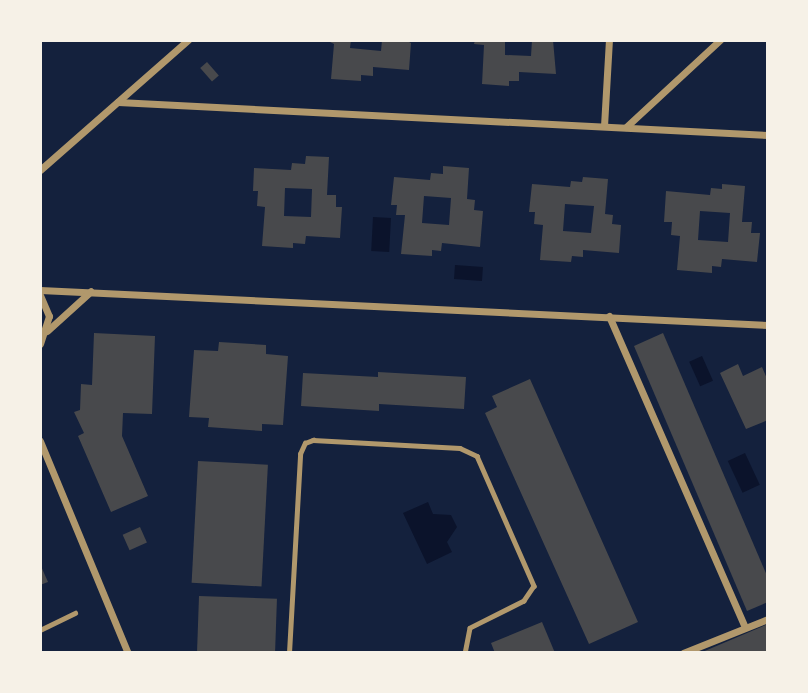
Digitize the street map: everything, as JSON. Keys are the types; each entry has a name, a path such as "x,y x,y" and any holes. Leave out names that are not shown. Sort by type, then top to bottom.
{"street":[{"path":"40,170 188,40"},
{"path":"604,125 608,40"},
{"path":"626,127 720,40"},
{"path":"118,102 768,135"},
{"path":"40,344 47,331 92,290"},
{"path":"47,331 47,309 40,292 92,290 768,325"},
{"path":"610,316 745,628"},
{"path":"40,441 128,653"},
{"path":"683,653 768,619"}],"lane":[{"path":"289,653 300,454 304,443 313,440 460,448 477,456 534,586 524,601 470,628 465,653"},
{"path":"40,630 75,613"}],"water":[{"path":"373,217 391,218 389,252 371,251"},
{"path":"455,265 483,267 482,281 454,279"},
{"path":"702,356 713,381 700,386 689,362"},
{"path":"745,453 760,485 743,493 728,461"},
{"path":"428,502 433,514 451,515 457,527 447,542 452,552 427,564 403,513"}],"building":[{"path":"326,40 351,40 350,48 381,51 382,40 405,40 411,43 409,70 373,67 373,76 361,75 361,81 331,79 334,44"},
{"path":"475,40 505,40 505,55 531,56 532,40 553,40 556,74 519,72 519,81 509,81 509,86 482,84 484,45 474,44"},
{"path":"207,62 219,76 212,81 200,68"},
{"path":"306,156 329,157 327,195 336,195 336,207 342,207 340,238 306,236 305,244 293,243 293,248 262,246 265,207 257,206 258,191 253,191 254,168 291,170 292,163 305,164","holes":["285,188 312,189 311,217 284,216"]},
{"path":"443,166 469,168 467,199 475,200 474,210 483,211 480,247 442,243 441,251 432,250 432,256 401,254 405,215 396,215 397,205 391,205 394,177 430,180 431,173 443,174","holes":["424,196 451,198 449,225 422,223"]},
{"path":"583,177 608,179 605,214 613,215 612,224 621,225 619,253 583,250 583,257 572,256 571,262 540,260 543,225 534,224 535,212 529,212 532,184 570,187 571,181 582,182","holes":["565,204 594,206 591,233 563,231"]},
{"path":"722,184 745,186 742,222 752,222 751,233 760,233 757,262 722,259 721,267 712,266 712,273 677,270 680,236 671,235 672,222 664,222 666,191 710,195 711,188 722,189","holes":["700,211 730,213 728,242 698,240"]},
{"path":"94,333 155,336 152,414 123,413 122,436 148,496 111,512 78,436 84,433 74,412 80,410 81,384 92,385"},
{"path":"663,333 768,578 768,602 747,611 634,346"},
{"path":"219,342 266,345 266,354 288,356 283,425 262,424 262,431 208,427 209,418 189,417 194,350 218,351"},
{"path":"738,364 743,376 762,367 768,381 768,420 746,429 720,373"},
{"path":"378,372 466,377 464,409 379,404 379,411 301,406 303,373 378,377"},
{"path":"530,379 638,622 589,644 485,413 497,407 492,396"},
{"path":"198,461 268,465 262,586 192,583"},
{"path":"140,527 147,543 130,550 123,535"},
{"path":"40,564 48,582 40,585"},
{"path":"199,596 277,599 275,653 197,653"},
{"path":"542,622 555,653 495,653 491,643"},
{"path":"768,624 768,653 700,653"}]}
